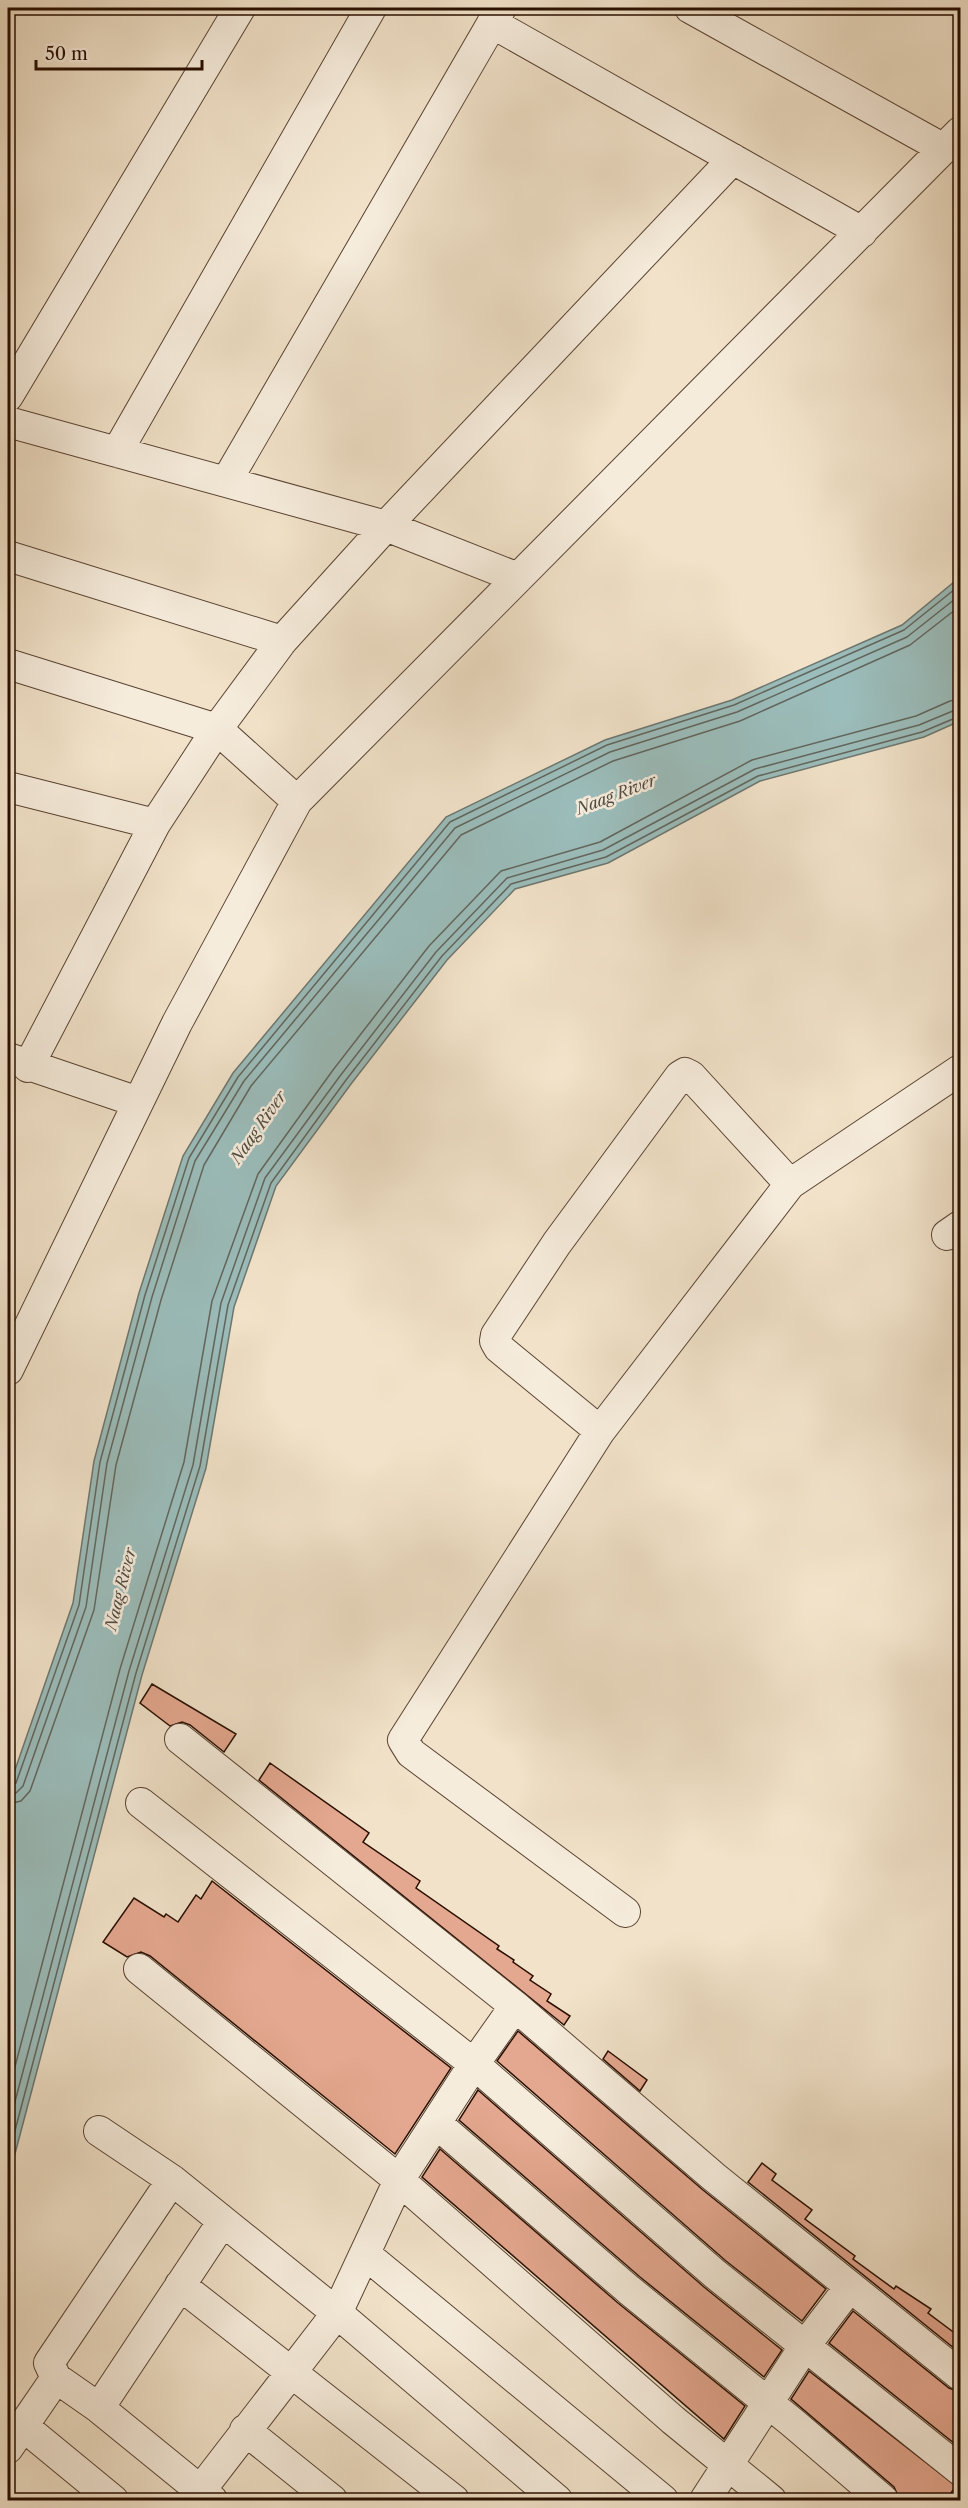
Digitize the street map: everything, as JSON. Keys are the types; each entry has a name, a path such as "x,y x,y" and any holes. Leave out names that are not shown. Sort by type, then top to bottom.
{"street":[{"path":"8,396 240,8"},
{"path":"117,452 371,8"},
{"path":"11,1352 177,1023 297,801 952,140 690,8"},
{"path":"226,482 497,15 733,159 862,232"},
{"path":"138,1102 18,1063 155,824 217,729 282,641 386,526 733,159"},
{"path":"8,423 386,526 518,578"},
{"path":"8,556 282,641"},
{"path":"8,664 217,729 297,801"},
{"path":"8,787 155,824"},
{"path":"625,1912 411,1752 403,1740 600,1431 790,1184 960,1070"},
{"path":"600,1431 499,1347 495,1341 496,1335 556,1243 680,1076 685,1073 691,1076 790,1184"},
{"path":"180,1739 515,2006 714,2177 960,2376"},
{"path":"141,1803 474,2064 715,2274 960,2470"},
{"path":"139,1969 399,2180 771,2500"},
{"path":"172,2180 49,2363 56,2378 99,2408 201,2497 245,2430 338,2313 399,2180 474,2064 515,2006"},
{"path":"436,2123 629,2289 768,2402 883,2500"},
{"path":"99,2131 172,2180 338,2313 557,2500"},
{"path":"99,2408 223,2221"},
{"path":"365,2254 663,2500"},
{"path":"180,2285 454,2500"},
{"path":"705,2500 804,2347 849,2288"},
{"path":"56,2378 15,2437 113,2500"},
{"path":"245,2430 332,2500"}],"water":[{"name":"Naag River","path":"960,577 960,721 924,737 760,781 608,863 515,889 447,960 276,1186 234,1307 206,1468 142,1675 8,2180 8,1790 73,1603 94,1461 139,1293 183,1156 233,1073 446,817 605,740 732,700 902,625"}],"building":[{"path":"152,1684 236,1734 224,1752 190,1725 182,1722 170,1726 140,1703"},
{"path":"270,1763 369,1833 363,1842 420,1881 416,1888 499,1946 497,1949 533,1976 530,1980 551,1994 547,2001 570,2016 564,2025 259,1780"},
{"path":"212,1881 451,2068 395,2154 150,1956 141,1952 127,1957 103,1942 134,1898 164,1917 166,1914 178,1922 196,1895 201,1899"},
{"path":"518,2031 703,2190 826,2289 802,2321 726,2261 497,2061"},
{"path":"608,2051 647,2080 640,2091 603,2059"},
{"path":"478,2090 704,2287 782,2350 764,2377 640,2277 459,2120"},
{"path":"440,2149 618,2303 745,2406 724,2439 422,2177"},
{"path":"762,2163 776,2174 772,2180 812,2210 805,2219 855,2256 853,2259 894,2289 896,2286 931,2309 928,2313 960,2337 960,2353 748,2182"},
{"path":"853,2311 949,2388 960,2392 960,2448 829,2343"},
{"path":"809,2371 956,2486 946,2500 900,2500 894,2487 791,2399"}]}
